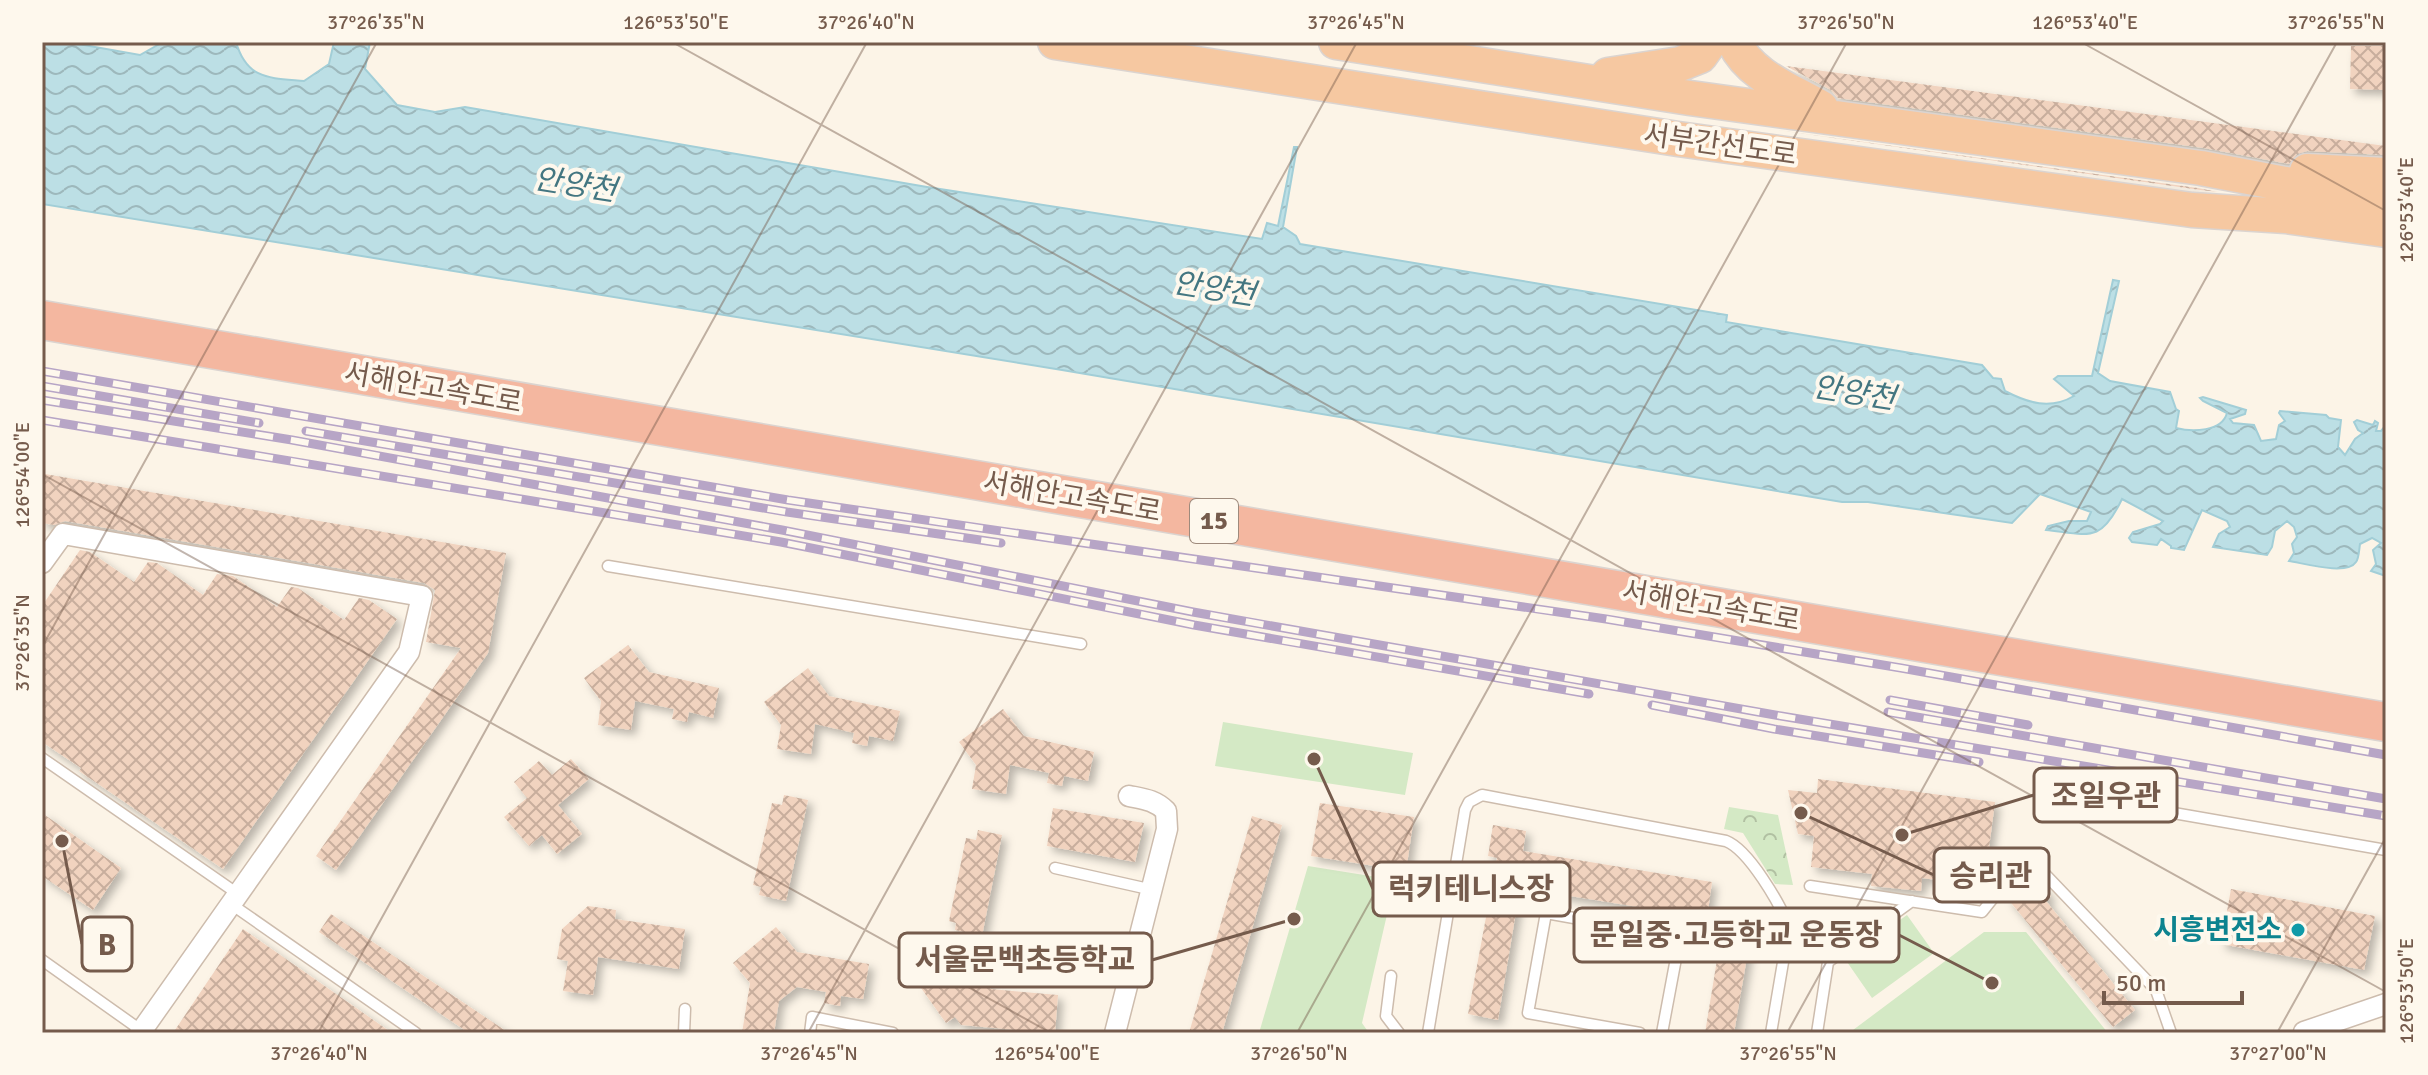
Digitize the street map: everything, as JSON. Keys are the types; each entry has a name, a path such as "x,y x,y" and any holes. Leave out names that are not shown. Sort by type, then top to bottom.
{"highway":[{"name":"서부간선도로","path":"1055,42 1678,139 2192,210 2286,216 2386,230"},
{"name":"서부간선도로","path":"1336,42 1839,118 2201,168 2382,181"},
{"path":"1580,80 1680,64 1700,56 1710,42"},
{"path":"1734,42 1746,61 1759,73 1839,118"},
{"path":"2192,210 2386,253"},
{"name":"서해안고속도로","path":"42,320 2386,722"},
{"name":"서해안고속도로","path":"42,346 2386,745"}],"street":[{"path":"45,552 63,534 422,596 409,652 141,1032"},
{"path":"1115,1033 1167,829 1166,811 1152,800 1129,796"},
{"path":"2304,1032 2386,1004"}],"lane":[{"path":"608,566 1081,644"},
{"path":"42,758 416,1033"},
{"path":"1428,1033 1465,810 1469,802 1482,795 1726,841 1738,847 1789,925 1771,1033"},
{"path":"2162,811 2386,850"},
{"path":"1810,886 1982,912 2018,867 2041,870 2156,990 2171,1033"},
{"path":"1055,868 1153,890"},
{"path":"1817,1033 1828,962 1912,901"},
{"path":"1640,1033 1528,1013 1546,913 1680,937 1662,1033"},
{"path":"42,960 141,1032"},
{"path":"1391,976 1386,1016 1399,1033"},
{"path":"684,1033 685,1009"},
{"path":"810,1033 812,1017 893,1033"}],"green space":[{"path":"1223,722 1413,753 1405,795 1215,766"},
{"path":"1729,807 1778,815 1793,885 1775,884 1743,833 1724,829"},
{"path":"1308,866 1395,880 1362,1023 1369,1033 1259,1033"},
{"path":"1907,915 1934,953 1872,998 1845,959"},
{"path":"1984,932 2026,932 2108,1033 1849,1033"}],"water":[{"name":"안양천","path":"42,42 67,42 140,55 163,42 236,42 246,64 261,75 304,81 329,64 334,42 370,42 365,69 397,105 435,112 465,107 927,187 1262,239 1267,223 1278,226 1294,147 1297,147 1283,227 1296,236 1300,244 1727,315 1726,322 1982,365 1993,378 2001,379 2005,391 2039,403 2056,403 2074,396 2054,379 2058,376 2092,376 2113,280 2119,281 2098,373 2110,381 2170,392 2179,411 2176,428 2206,429 2224,419 2227,413 2203,401 2200,398 2203,397 2246,410 2245,414 2230,419 2233,423 2254,425 2261,441 2276,439 2279,425 2285,421 2280,411 2326,415 2341,420 2338,447 2345,455 2363,433 2354,422 2357,420 2373,425 2375,421 2378,423 2376,431 2381,431 2386,425 2386,576 2371,571 2376,564 2373,550 2381,543 2372,538 2360,544 2357,560 2344,568 2289,561 2294,553 2292,544 2297,537 2294,527 2287,521 2275,531 2267,555 2213,547 2219,534 2230,527 2227,521 2202,510 2184,550 2171,548 2161,539 2157,545 2132,542 2129,538 2133,532 2163,521 2122,499 2107,523 2093,533 2084,534 2046,530 2048,526 2069,521 2087,521 2091,512 2040,494 2012,523 1868,502 1842,502 1062,370 42,204"}],"building":[{"path":"2351,46 2386,46 2386,90 2350,89"},
{"path":"1786,66 2386,146 2386,155 2307,151 2297,154 2289,164 2204,148 1838,98 1831,90"},
{"path":"1770,129 2198,188 2218,192 2200,190"},
{"path":"45,474 506,553 488,653 336,870 316,856 461,648 426,642 435,590 424,583 65,521 54,525 42,523"},
{"path":"80,550 90,552 134,582 148,562 157,563 203,595 217,574 233,576 277,607 291,587 298,588 344,620 359,598 369,600 397,619 223,869 79,771 81,768 42,742 42,606"},
{"path":"628,645 649,672 719,688 713,718 689,712 687,722 672,719 674,709 635,701 631,730 598,725 601,701 584,678"},
{"path":"808,668 829,696 900,711 893,741 869,736 867,746 852,743 854,733 815,724 811,754 777,749 781,725 764,702"},
{"path":"1003,709 1024,736 1094,752 1088,781 1064,776 1062,786 1047,783 1049,773 1010,765 1006,794 972,789 976,765 959,742"},
{"path":"571,759 589,779 558,805 582,834 557,854 542,835 529,846 504,817 527,798 514,782 539,761 552,775"},
{"path":"1818,779 1995,802 1984,886 1922,878 1921,891 1871,886 1872,874 1811,867 1814,836 1798,834 1788,790 1817,793"},
{"path":"784,795 808,800 786,901 759,895 761,887 753,885 772,803 782,805"},
{"path":"1320,803 1414,817 1406,871 1311,856"},
{"path":"1053,808 1144,823 1135,862 1047,846"},
{"path":"42,813 121,868 93,910 42,876"},
{"path":"1252,816 1282,825 1222,1033 1189,1033"},
{"path":"1493,825 1526,831 1523,851 1712,882 1707,918 1520,888 1498,1020 1468,1014 1497,858 1488,856"},
{"path":"978,830 1002,835 982,936 955,930 956,923 949,921 966,838 976,840"},
{"path":"2032,877 2051,896 2046,901 2135,1010 2113,1027 2007,898"},
{"name":"시흥변전소","path":"2231,889 2375,916 2364,970 2221,944"},
{"path":"588,906 616,910 615,919 685,929 679,969 598,957 593,995 563,991 568,961 557,959 562,929"},
{"path":"331,914 509,1033 469,1033 319,932"},
{"path":"1724,917 1753,922 1734,1033 1705,1033"},
{"path":"776,927 797,952 869,964 863,999 841,996 840,1006 824,1003 826,992 797,987 779,1001 774,1033 742,1033 750,983 733,963"},
{"path":"243,929 392,1033 173,1033"},
{"path":"967,955 991,989 1058,995 1055,1033 1015,1033 1016,1030 961,1025 955,1017 946,1023 921,988"}],"railway":[{"path":"42,371 788,500 1606,619 2386,755"},
{"path":"42,386 259,423"},
{"path":"42,400 292,440 782,530 1193,612 1781,716 2386,816"},
{"path":"42,420 781,542 1194,625 1589,694"},
{"path":"306,431 787,512 1001,543"},
{"path":"1890,700 2028,725"},
{"path":"1652,705 1774,729 1979,762"},
{"path":"1888,712 2386,799"}],"place":[{"name":"럭키테니스장","path":"1314,759"},
{"name":"승리관","path":"1801,813"},
{"name":"조일우관","path":"1902,835"},
{"name":"B","path":"62,841"},
{"name":"서울문백초등학교","path":"1294,919"},
{"name":"시흥변전소","path":"2298,930"},
{"name":"문일중·고등학교 운동장","path":"1992,983"}]}
